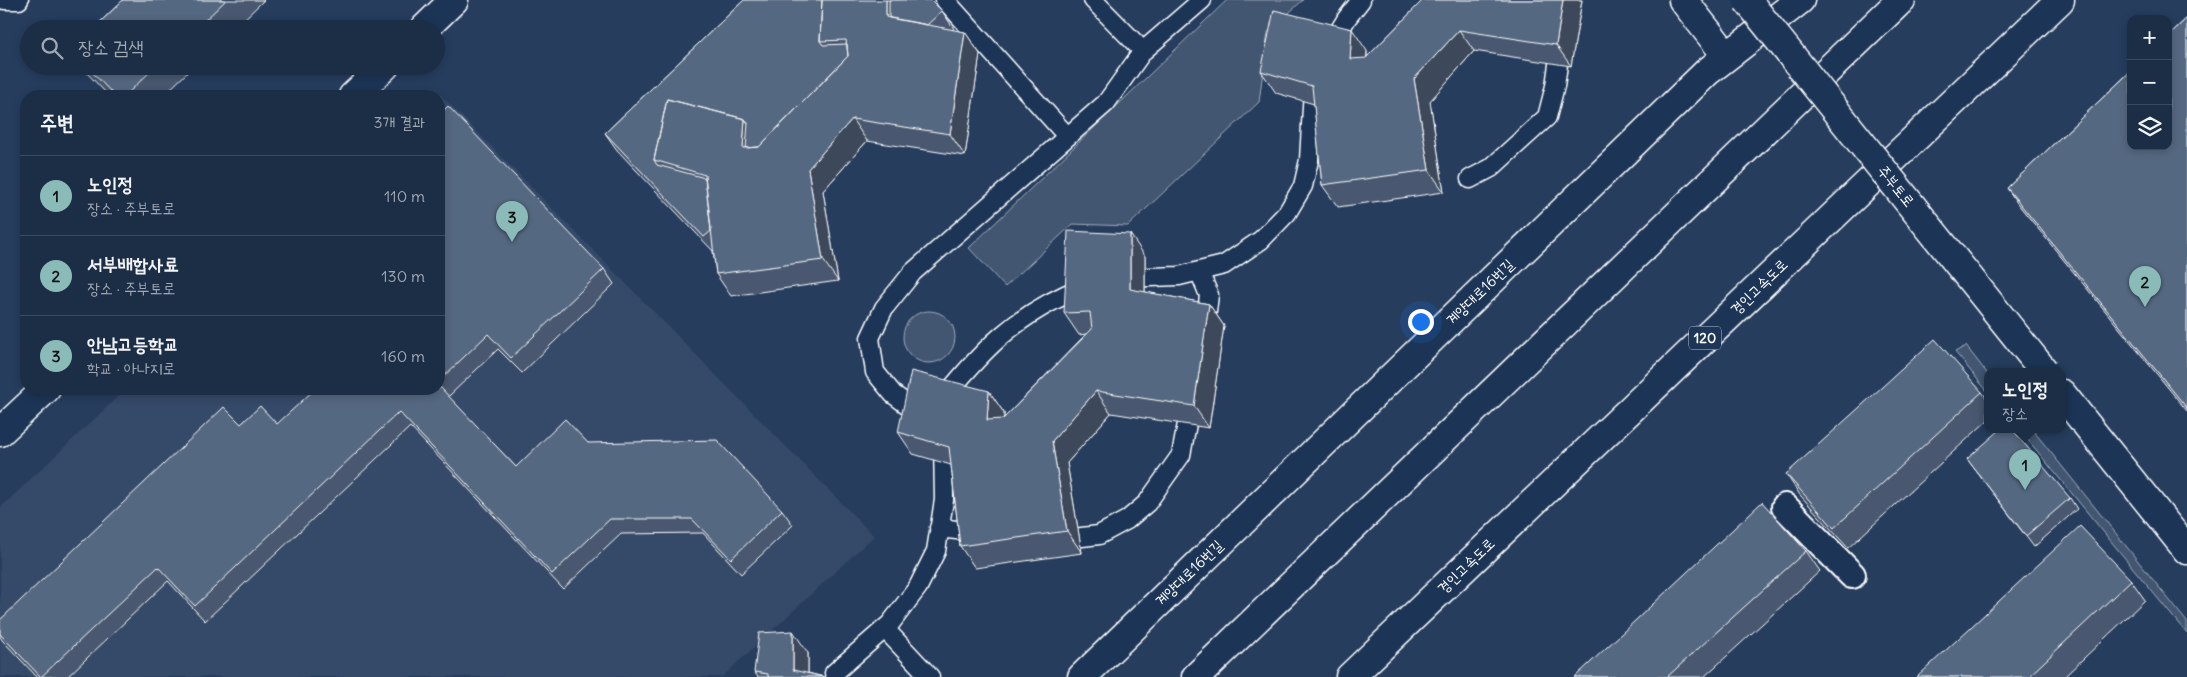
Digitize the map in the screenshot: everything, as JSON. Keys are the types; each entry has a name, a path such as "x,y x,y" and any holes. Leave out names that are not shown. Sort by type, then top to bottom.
{"main road":[{"path":"433,20 454,0"},
{"path":"1683,0 1728,56"},
{"path":"1702,0 1710,0"},
{"name":"주부토로","path":"1747,0 2042,368"},
{"path":"1196,677 1901,0"},
{"name":"경인고속도로","path":"1350,677 2060,0"},
{"name":"계양대로16번길","path":"1082,677 1700,79 1797,1"},
{"path":"359,90 375,75"},
{"path":"0,432 40,395"},
{"path":"2066,399 2187,550"}],"street":[{"path":"1785,507 1852,575"}],"lane":[{"path":"4,0 19,0"},
{"path":"945,0 1067,136"},
{"path":"1093,0 1144,51"},
{"path":"1202,0 1144,51 1106,103 914,272 884,308 870,338 875,372 893,394 913,409 936,408 968,366 1003,333 1062,295 1104,278 1179,276 1199,271 1224,264 1261,240 1287,214 1303,186 1309,160 1313,89 1319,68 1347,18 1361,0"},
{"path":"1470,179 1491,168 1547,117 1555,86 1567,0"},
{"path":"1199,271 1209,296 1202,347"},
{"path":"1040,539 1059,541 1099,535 1127,520 1147,503 1181,455 1195,386"},
{"path":"834,674 884,629 918,587 936,551 944,500 943,432 952,387"},
{"path":"939,528 1004,535"},
{"path":"884,629 930,677"}],"shaded area":[{"path":"1227,0 1303,0 1268,32 1259,102 1128,226 1073,224 1005,287 969,248"},
{"path":"445,99 874,536 722,677 0,677 0,508 120,395 445,395"},
{"path":"929,311 939,313 947,319 953,327 955,337 953,347 947,355 939,361 929,363 919,361 911,355 905,347 903,337 905,327 911,319 919,313"},
{"path":"1966,346 1984,369 1984,387 1955,352"},
{"path":"2022,433 2035,433 2187,622 2187,634"}],"building":[{"path":"123,0 226,0 205,20 102,20"},
{"path":"744,0 822,0 820,41 823,45 847,44 848,56 759,147 746,148 748,123 745,119 667,99 654,160 657,165 705,178 711,231 704,237 605,133"},
{"path":"822,0 886,0 886,17 965,32 950,134 852,119 808,169 823,260 716,274 705,175 654,160 667,99 745,119 743,148 759,147 848,56 846,40 820,41"},
{"path":"889,0 931,0 942,11 927,25 889,18"},
{"path":"1423,0 1563,0 1556,45 1459,30 1414,79 1429,170 1322,185 1312,86 1261,71 1274,10 1352,29 1350,59 1366,58"},
{"path":"2187,18 2187,408 2007,188 2127,75 2127,150 2172,150 2172,32"},
{"path":"95,75 147,75 131,90 109,90"},
{"path":"448,106 604,269 511,358 488,334 445,375 445,109"},
{"path":"1068,231 1130,234 1130,289 1209,304 1194,406 1096,391 1052,441 1067,531 960,546 949,447 898,432 911,371 989,391 987,420 1003,419 1092,329 1090,312 1064,313"},
{"path":"1935,339 1982,392 1834,528 1786,474"},
{"path":"445,392 516,467 565,419 588,443 717,440 782,510 731,559 692,519 610,519 552,574 399,412 195,606 158,567 41,677 0,634 0,620 224,407 241,424 260,406 277,424 308,395 445,395"},
{"path":"1996,433 2015,433 2070,498 2026,536 1967,459"},
{"path":"1762,502 1806,551 1667,677 1575,677"},
{"path":"2080,526 2131,580 2028,677 1917,677"},
{"path":"793,631 793,670 824,677 768,677 768,674 754,672 759,633"}],"place":[{"name":"안남고등학교","path":"512,242"},
{"name":"서부배합사료","path":"2145,307"},
{"name":"노인정","path":"2025,490"}]}
